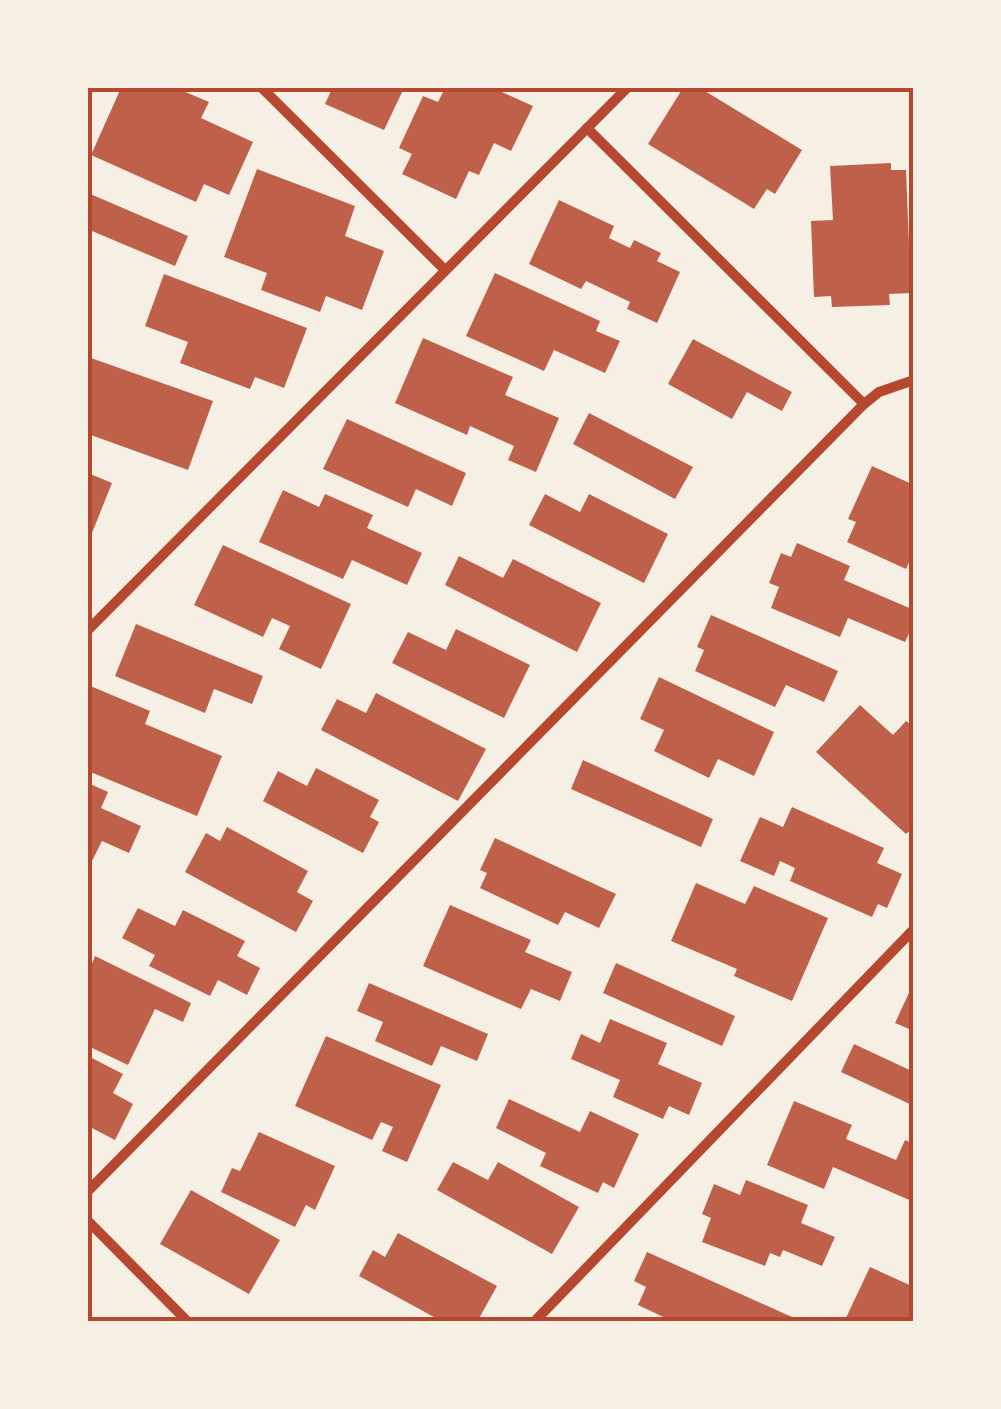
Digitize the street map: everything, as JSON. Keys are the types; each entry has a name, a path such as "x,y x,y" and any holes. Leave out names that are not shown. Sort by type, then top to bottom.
{"street":[{"path":"262,88 444,270"},
{"path":"88,630 627,88"},
{"path":"588,128 864,404"},
{"path":"88,1191 864,404 879,392 914,380"},
{"path":"534,1322 914,929"},
{"path":"88,1221 188,1322"}],"building":[{"path":"121,88 176,88 209,102 201,118 253,142 229,195 204,184 196,202 91,155"},
{"path":"322,88 404,88 384,130 325,104 331,91"},
{"path":"445,88 493,88 533,106 511,151 494,143 479,175 469,171 456,199 402,174 412,154 399,148 423,96 438,102"},
{"path":"683,88 700,88 802,150 775,194 767,189 754,209 648,144"},
{"path":"891,163 891,170 906,170 911,293 889,294 890,305 832,307 831,296 814,297 811,221 833,220 830,166"},
{"path":"257,169 355,206 345,236 384,251 362,310 326,296 320,312 261,290 267,273 224,257"},
{"path":"88,193 188,236 175,266 92,231 88,240"},
{"path":"559,200 614,226 609,238 630,248 634,240 661,253 657,261 680,272 657,323 627,309 630,302 586,281 581,289 529,264"},
{"path":"495,273 600,321 596,331 620,341 605,373 554,350 544,371 466,336"},
{"path":"164,274 307,328 284,388 255,377 250,389 180,363 188,342 145,326"},
{"path":"423,338 513,377 505,395 559,418 536,472 508,460 514,446 470,426 467,435 395,403"},
{"path":"693,339 792,392 782,411 747,392 732,419 668,384"},
{"path":"88,357 213,401 188,470 88,434"},
{"path":"589,413 693,467 675,499 573,444"},
{"path":"347,419 466,473 452,506 416,489 408,507 323,469"},
{"path":"872,466 914,485 914,552 906,569 847,542 856,522 848,519"},
{"path":"88,473 112,483 88,543"},
{"path":"283,490 319,507 325,494 373,515 367,528 422,553 407,585 352,560 343,579 259,542"},
{"path":"545,494 580,512 589,494 668,534 644,583 529,525"},
{"path":"797,543 850,566 844,580 914,610 914,623 905,642 848,618 840,637 771,608 779,587 769,583 781,553 791,557"},
{"path":"223,545 351,604 321,669 279,649 290,626 272,618 263,637 194,605"},
{"path":"459,556 503,578 513,559 601,603 577,652 445,585"},
{"path":"711,615 838,671 824,702 786,685 775,707 695,671 704,650 697,647"},
{"path":"136,624 263,676 252,704 214,689 205,713 115,676"},
{"path":"456,629 530,665 504,718 392,663 408,632 446,650"},
{"path":"659,677 774,732 754,776 718,759 709,778 654,751 664,730 640,719"},
{"path":"88,685 150,711 145,724 222,756 197,816 88,771"},
{"path":"376,693 486,749 458,801 321,730 337,699 366,713"},
{"path":"860,705 893,735 906,721 914,727 914,827 906,834 816,752"},
{"path":"583,760 713,819 701,847 571,789"},
{"path":"316,768 379,800 370,817 379,822 363,853 263,801 278,771 307,786"},
{"path":"88,783 108,792 101,808 141,826 129,853 102,841 91,863 88,862"},
{"path":"792,807 884,848 877,863 902,874 887,908 878,904 872,917 790,881 795,868 780,861 774,876 740,861 760,817 783,827"},
{"path":"227,827 308,871 297,892 313,901 296,932 185,872 206,833 220,841"},
{"path":"495,838 616,894 599,928 565,912 558,925 480,888 487,873 480,870"},
{"path":"696,883 745,904 754,886 828,918 792,1001 734,976 737,969 671,941"},
{"path":"450,905 531,940 525,952 572,972 560,1001 531,989 521,1009 423,966"},
{"path":"138,908 175,926 183,910 245,941 237,956 260,968 247,995 218,980 210,996 149,966 155,955 122,938"},
{"path":"95,956 191,1003 183,1022 155,1009 128,1065 88,1046 88,974"},
{"path":"616,963 735,1016 722,1046 603,993"},
{"path":"914,982 914,1031 895,1023"},
{"path":"369,983 488,1034 477,1061 441,1046 432,1066 375,1041 383,1022 357,1011"},
{"path":"610,1019 667,1043 658,1064 702,1083 689,1115 669,1106 663,1119 613,1097 620,1080 571,1059 581,1034 600,1043"},
{"path":"326,1036 441,1085 407,1162 382,1151 393,1127 381,1122 372,1140 295,1106"},
{"path":"854,1044 914,1072 914,1106 841,1072"},
{"path":"88,1056 123,1074 113,1093 133,1104 115,1140 88,1126"},
{"path":"509,1099 580,1132 590,1111 639,1134 614,1188 603,1182 598,1193 540,1166 546,1153 496,1128"},
{"path":"794,1101 852,1125 846,1139 896,1160 905,1140 914,1144 914,1202 833,1167 824,1189 767,1165"},
{"path":"259,1132 335,1166 315,1210 306,1205 295,1227 221,1192 232,1168 240,1171"},
{"path":"453,1162 488,1180 498,1162 579,1207 552,1254 437,1190"},
{"path":"746,1180 808,1205 801,1223 835,1237 822,1266 783,1250 780,1257 770,1253 765,1266 702,1242 711,1218 702,1214 714,1184 740,1195"},
{"path":"191,1190 280,1240 249,1294 160,1244"},
{"path":"398,1233 497,1286 477,1322 443,1322 359,1276 373,1250 385,1257"},
{"path":"647,1252 792,1317 789,1322 674,1322 638,1305 646,1287 634,1281"},
{"path":"870,1267 914,1287 914,1322 844,1322"}]}
